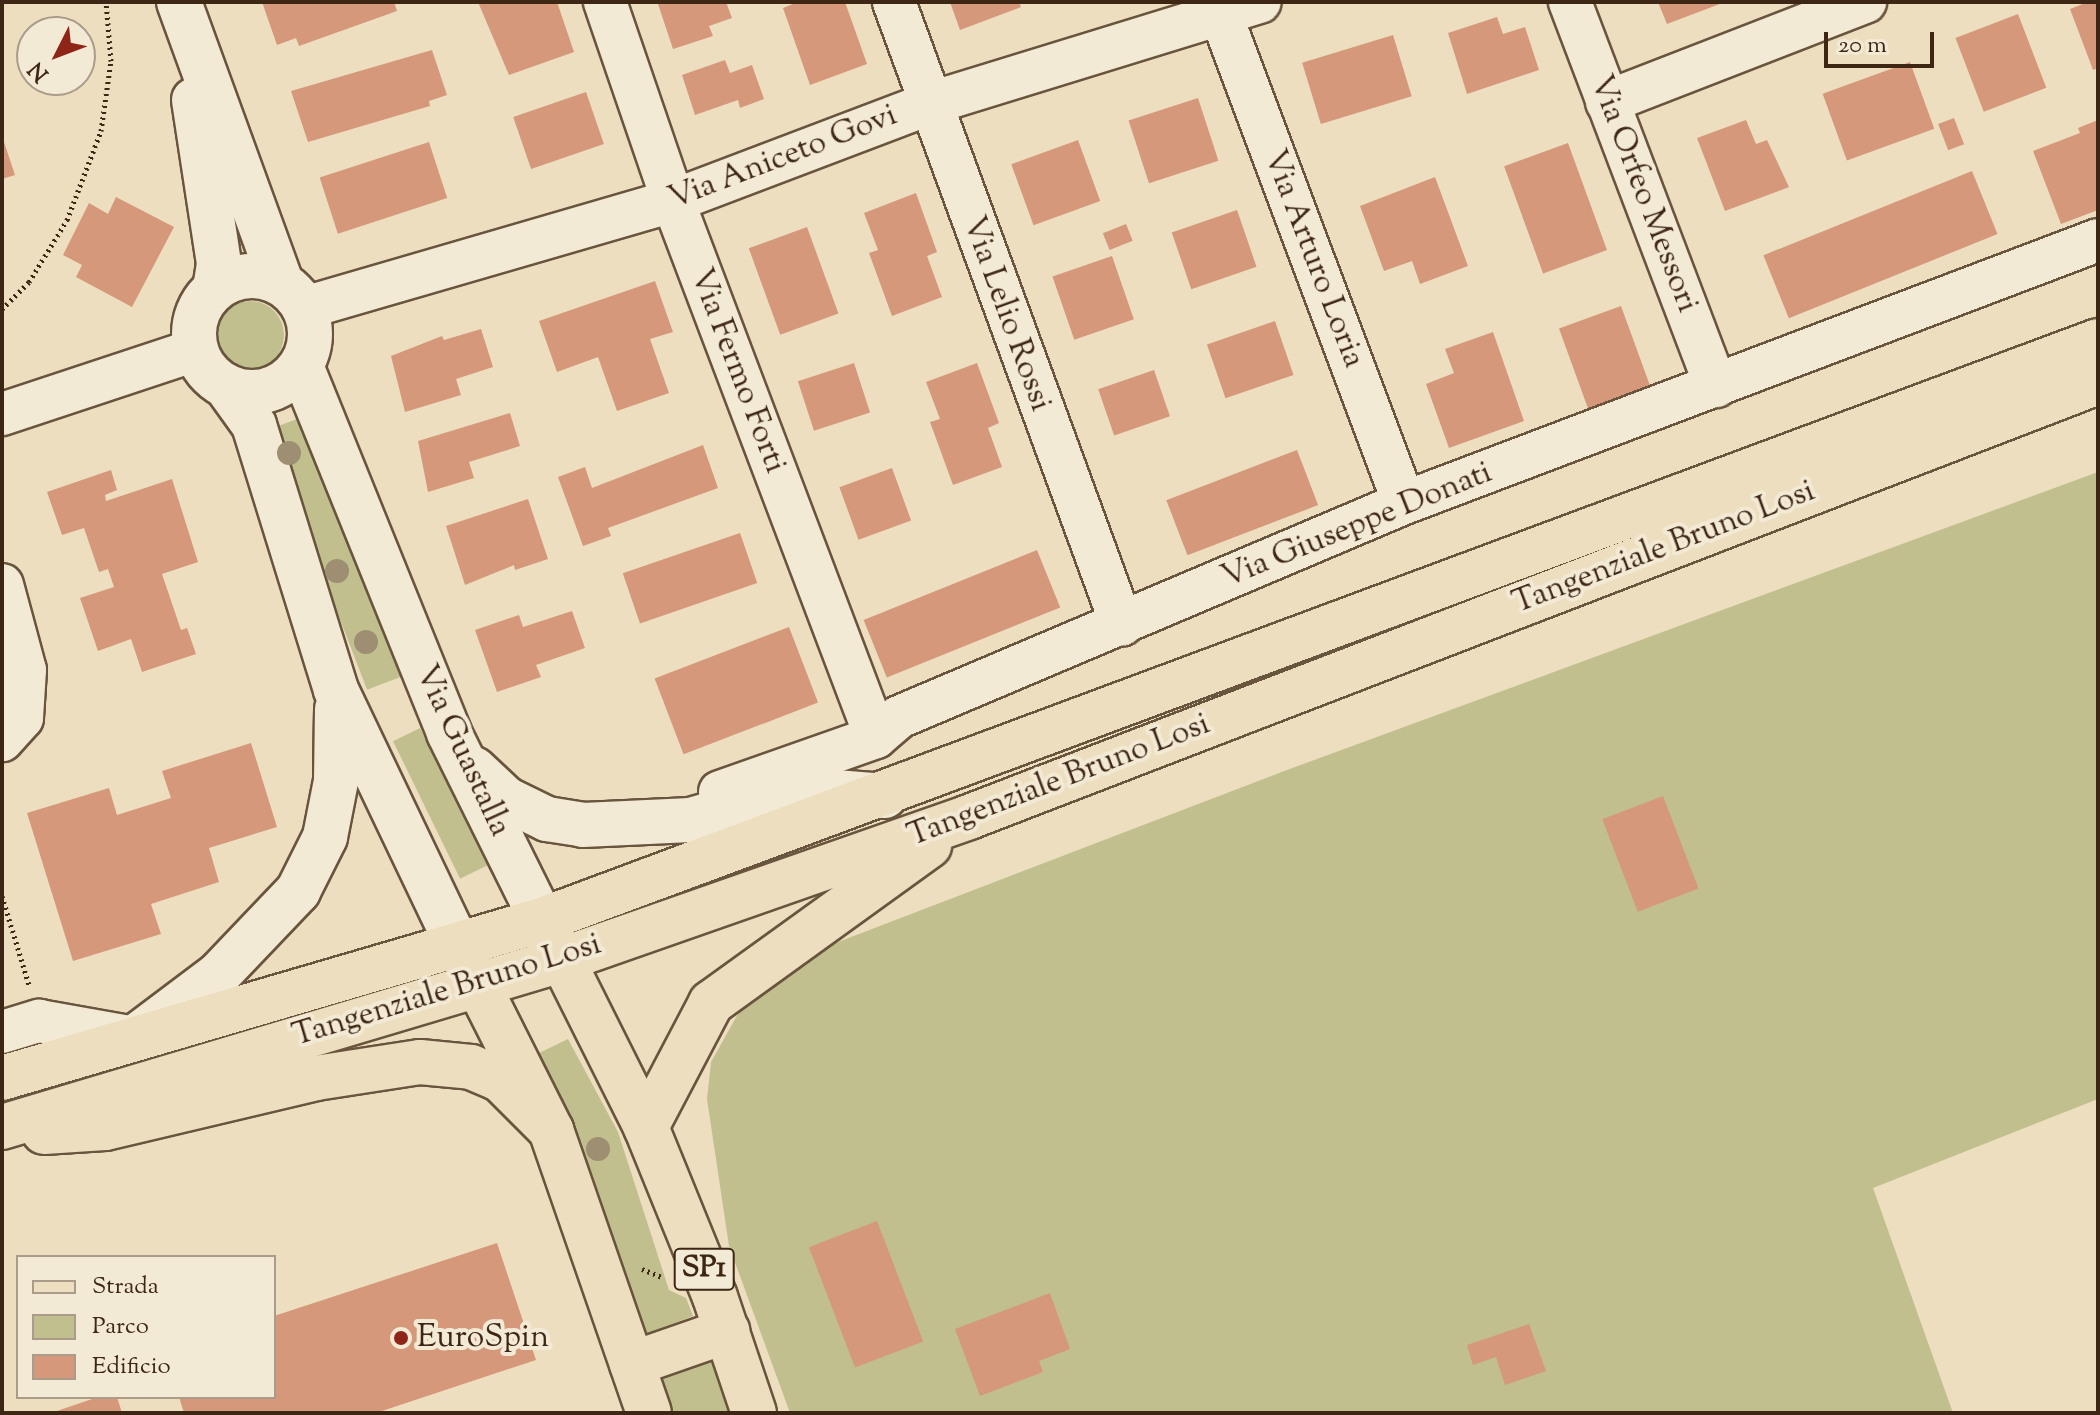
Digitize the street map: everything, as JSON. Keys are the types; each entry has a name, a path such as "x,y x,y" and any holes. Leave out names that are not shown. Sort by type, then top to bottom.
{"main road":[{"name":"Tangenziale Bruno Losi","path":"2,1078 542,920 885,796 2098,341"},
{"name":"Tangenziale Bruno Losi","path":"2,1127 477,982 561,960 969,817 2098,382"},
{"path":"646,1127 711,1003 969,817"},
{"name":"Via Guastalla","path":"542,920 646,1127 721,1314 754,1413"},
{"path":"457,944 551,1130 649,1413"},
{"path":"2,1134 105,1128 316,1078 420,1062 471,1067 501,1080 551,1130"},
{"path":"632,1364 721,1314"}],"street":[{"name":"Via Fermo Forti","path":"605,2 673,201 876,737"},
{"name":"Via Lelio Rossi","path":"894,2 928,104 1122,625"},
{"name":"Via Aniceto Govi","path":"292,296 673,201 928,104 1260,2"},
{"name":"Via Orfeo Messori","path":"1570,2 1716,386"},
{"path":"1607,102 1865,2"},
{"path":"180,4 219,264 215,288 196,316 195,350 212,377 226,386 254,425 336,690 457,944"},
{"path":"180,4 310,338 301,366 289,379 259,392 226,386"},
{"name":"Via Arturo Loria","path":"1221,15 1404,503"},
{"name":"Via Giuseppe Donati","path":"623,826 876,737 899,717 1404,503 2098,240"},
{"path":"215,288 247,275 292,296"},
{"path":"2,414 195,350"},
{"name":"Via Guastalla","path":"301,366 449,733 542,920"},
{"path":"2,585 25,670 22,718 2,740"},
{"path":"20,1027 134,1038 219,974 298,891 325,837 336,781 336,690"},
{"path":"449,733 478,774 506,799 547,819 623,826 691,820 798,789 885,796"}],"path":[{"path":"2,309 29,282 67,220 101,131 111,61 106,2"},
{"path":"2,896 20,1027"},
{"path":"593,1249 721,1314"}],"green space":[{"path":"250,301 274,311 284,335 274,359 250,369 226,359 216,335 226,311"},
{"path":"302,417 402,677 367,690 267,430"},
{"path":"2098,472 2098,1099 1873,1188 1953,1413 790,1413 729,1246 707,1099 711,1062 743,1005 799,957 1287,770"},
{"path":"420,728 487,866 460,879 393,741"},
{"path":"568,1039 618,1132 669,1290 686,1298 693,1316 646,1334 581,1151 537,1054"},
{"path":"720,1354 739,1413 667,1413 655,1376"}],"building":[{"path":"262,2 394,2 397,11 299,46 296,38 277,45"},
{"path":"478,2 557,2 574,52 509,75"},
{"path":"726,2 732,18 709,26 713,36 673,49 658,4"},
{"path":"798,2 845,2 867,64 810,85 783,8"},
{"path":"950,2 1019,2 1021,7 960,30"},
{"path":"1658,2 1725,2 1667,24"},
{"path":"2088,2 2098,2 2098,68 2093,70 2070,9"},
{"path":"2018,14 2046,88 1984,112 1955,38"},
{"path":"1497,17 1503,34 1525,27 1539,70 1467,94 1448,33"},
{"path":"1393,35 1412,96 1321,124 1302,63"},
{"path":"432,50 447,95 429,101 430,106 308,142 291,91"},
{"path":"725,60 730,73 752,65 764,99 740,108 738,100 695,115 682,75"},
{"path":"1910,62 1934,129 1847,161 1823,94"},
{"path":"586,92 604,144 531,169 513,117"},
{"path":"1198,98 1218,161 1149,183 1129,121"},
{"path":"1954,118 1964,144 1948,150 1938,124"},
{"path":"1746,120 1756,144 1767,140 1789,187 1725,211 1697,138"},
{"path":"2098,120 2098,210 2061,224 2033,151 2080,133 2078,128"},
{"path":"2,136 15,175 2,179"},
{"path":"1078,140 1100,201 1034,225 1011,164"},
{"path":"429,142 447,198 338,234 320,178"},
{"path":"1568,143 1607,250 1543,273 1504,166"},
{"path":"1972,171 1997,234 1789,318 1763,255"},
{"path":"1435,177 1468,266 1420,284 1412,261 1384,271 1360,206"},
{"path":"916,193 937,252 927,256 942,297 892,316 869,253 878,250 864,213"},
{"path":"116,197 174,227 132,307 76,277 82,265 63,255 89,203 108,214"},
{"path":"1237,210 1257,267 1191,289 1172,232"},
{"path":"1126,224 1133,241 1110,250 1103,233"},
{"path":"807,227 838,313 780,335 749,248"},
{"path":"1112,256 1134,319 1074,340 1052,277"},
{"path":"655,281 673,332 650,339 669,393 617,411 598,357 557,372 539,321"},
{"path":"1621,306 1652,391 1590,413 1559,329"},
{"path":"1275,321 1294,375 1225,398 1207,344"},
{"path":"481,329 493,367 456,379 461,395 405,412 391,356 442,336 444,340"},
{"path":"1493,332 1524,421 1449,448 1426,384 1454,373 1445,349"},
{"path":"854,363 870,412 814,431 798,381"},
{"path":"977,363 999,423 988,428 1002,467 953,485 930,422 940,419 926,382"},
{"path":"1154,370 1170,416 1114,436 1098,389"},
{"path":"510,413 520,446 469,462 474,478 428,492 418,441"},
{"path":"703,445 718,488 608,528 611,536 583,546 558,477 585,467 592,488"},
{"path":"1297,450 1318,505 1187,555 1166,500"},
{"path":"892,468 911,521 859,540 839,487"},
{"path":"111,470 117,490 105,495 106,501 172,479 198,562 162,574 181,630 187,628 196,654 142,672 131,639 98,651 80,598 114,587 108,569 99,572 84,528 62,535 47,492"},
{"path":"528,499 548,559 515,570 514,565 465,585 446,526"},
{"path":"740,533 757,583 640,623 623,573"},
{"path":"1037,550 1060,607 887,678 864,620"},
{"path":"572,611 585,648 536,665 541,677 497,692 475,630 519,615 523,627"},
{"path":"789,627 818,703 684,754 655,679"},
{"path":"251,743 277,827 209,848 219,882 151,904 161,934 73,961 27,813 109,788 117,815 171,798 162,771"},
{"path":"1663,796 1698,888 1638,912 1602,819"},
{"path":"877,1221 923,1341 855,1368 809,1247"},
{"name":"EuroSpin","path":"497,1243 536,1360 376,1413 184,1413 180,1399 276,1399 276,1315"},
{"path":"1050,1293 1070,1349 1039,1361 1043,1372 980,1396 955,1329"},
{"path":"1529,1324 1546,1371 1505,1385 1496,1357 1473,1365 1467,1345"},
{"path":"92,1399 118,1399 122,1413 51,1413"}],"place":[{"name":"EuroSpin","path":"401,1338"}]}
